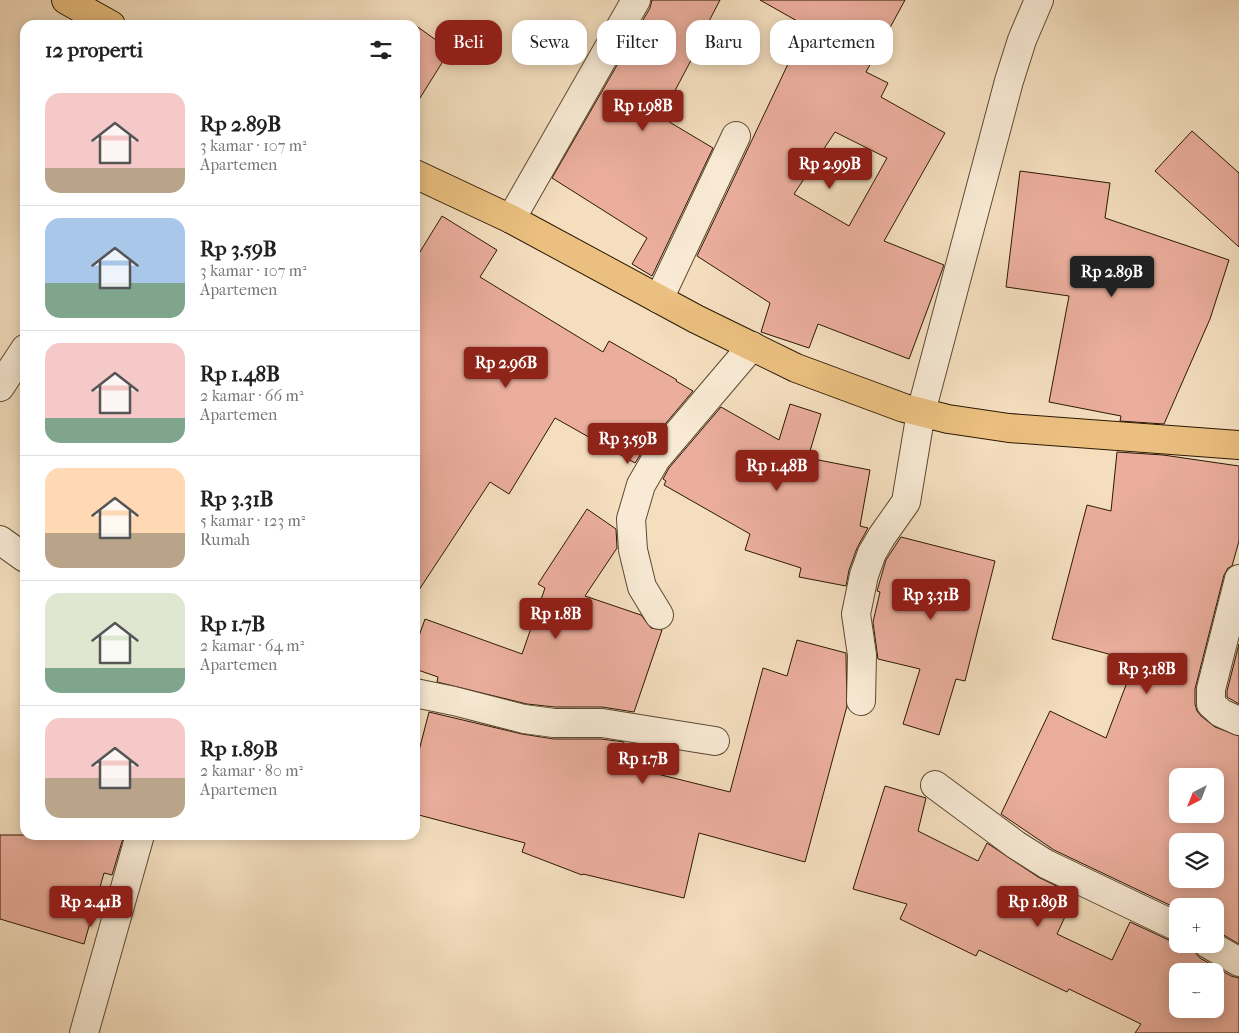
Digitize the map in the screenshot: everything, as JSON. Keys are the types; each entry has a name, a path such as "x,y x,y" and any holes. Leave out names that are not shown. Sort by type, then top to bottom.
{"highway":[{"path":"66,0 102,20"},
{"path":"420,176 511,219 659,299 796,368 904,408 948,419 1009,428 1239,445"}],"street":[{"path":"511,219 636,0"},
{"path":"861,701 862,655 856,614 864,576 872,553 906,502 921,412 1009,81 1022,40 1040,0"},
{"path":"659,299 736,136"},
{"path":"659,615 642,587 633,550 631,519 641,486 656,459 752,346"},
{"path":"0,387 20,357"},
{"path":"0,540 20,554"},
{"path":"1239,579 1210,689 1211,704 1221,713 1239,722"},
{"path":"420,694 524,719 554,723 602,723 715,741"},
{"path":"935,785 1016,845 1046,864 1169,924"},
{"path":"84,1033 139,840"},
{"path":"1224,953 1239,962"}],"building":[{"path":"652,0 720,0 710,20 686,20 686,65 689,65 661,117 713,148 652,276 632,264 647,238 552,178 617,65 676,65 676,20 643,20"},
{"path":"760,0 905,0 893,22 893,20 795,20"},
{"path":"420,29 435,39 435,65 441,65 420,98"},
{"path":"788,65 870,65 866,72 888,83 881,97 945,133 884,241 944,265 909,359 818,324 809,348 761,332 770,303 697,256","holes":["835,132 887,158 849,226 794,194"]},
{"path":"1192,131 1239,173 1239,247 1155,171"},
{"path":"1020,171 1110,183 1105,218 1229,260 1210,319 1164,424 1120,421 1121,416 1049,402 1069,296 1006,287"},
{"path":"442,216 497,250 480,277 603,352 609,341 693,391 644,449 635,463 555,418 509,494 490,482 420,588 420,252"},
{"path":"790,404 821,414 808,458 870,470 860,526 868,528 857,548 849,570 846,586 799,577 801,568 745,550 750,534 664,485 666,481 663,479 669,468 721,407 779,440"},
{"path":"1117,452 1163,455 1239,466 1239,541 1232,566 1228,568 1224,575 1195,689 1195,704 1201,716 1215,727 1239,736 1239,944 1224,935 1224,898 1169,898 1169,905 1054,850 1001,814 1050,711 1106,738 1135,661 1052,639 1087,505 1111,511"},
{"path":"587,509 616,529 617,548 585,596 641,615 651,628 662,630 634,712 602,707 555,707 527,704 437,682 438,677 420,671 420,633 425,619 522,654 545,588 538,584"},
{"path":"901,537 995,561 965,681 956,679 939,735 903,724 920,669 878,659 873,622 880,592 877,591 886,560"},
{"path":"797,640 846,653 847,706 805,862 699,833 684,898 582,875 522,852 525,843 420,815 420,747 429,712 522,734 554,739 601,739 624,742 617,764 730,792 763,668 787,676"},
{"path":"1239,644 1239,704 1227,697 1227,691"},
{"path":"885,786 926,798 918,831 978,861 987,843 1038,877 1075,895 1057,934 1112,960 1130,922 1169,940 1169,953 1196,953 1209,963 1169,963 1169,1018 1224,1018 1224,972 1239,978 1239,1033 1135,1033 1141,1024 1069,989 1067,992 979,950 976,956 900,919 907,904 853,889"},
{"path":"0,835 20,835 20,840 122,840 112,875 104,873 84,944 0,919"}]}
